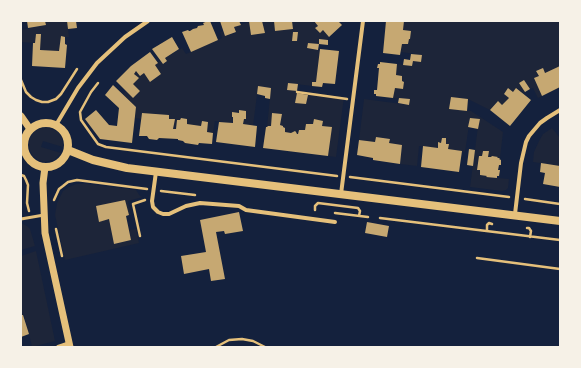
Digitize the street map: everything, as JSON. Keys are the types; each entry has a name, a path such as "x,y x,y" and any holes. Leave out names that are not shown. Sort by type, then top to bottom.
{"main road":[{"path":"49,122 61,128 66,134 68,141 68,150 65,158 58,164 52,166 45,167 33,163 23,151 25,138 30,129 36,125 49,122"},
{"path":"68,150 108,164 156,172 560,220"}],"street":[{"path":"56,125 78,88 97,64 125,37 148,21"},
{"path":"341,194 363,21"},
{"path":"515,214 521,163 526,142 540,123 560,110"},
{"path":"21,116 30,129"},
{"path":"45,167 43,183 45,233 70,345 58,347"},
{"path":"156,172 152,200 153,207 158,212 163,214 169,214 186,206 200,203 239,206 246,210 335,222"}],"lane":[{"path":"21,219 44,215"}],"path":[{"path":"21,80 26,92 31,97 42,102 48,102 56,99 61,94 77,69"},
{"path":"98,83 91,92 80,112 81,120 98,144 106,147 337,176"},
{"path":"297,92 353,99"},
{"path":"22,176 28,185 27,203 29,211"},
{"path":"353,178 509,197"},
{"path":"53,202 59,189 68,182 77,180 149,189 148,194"},
{"path":"525,199 560,204"},
{"path":"140,236 133,204 148,200"},
{"path":"315,210 318,203 358,208 360,211 359,216"},
{"path":"380,218 560,240"},
{"path":"54,223 62,256"},
{"path":"487,231 487,225 489,223 496,224"},
{"path":"523,228 529,228 531,231 530,237"},
{"path":"478,258 560,269"},
{"path":"216,347 229,340 242,339 254,341 266,347"}],"shaded area":[{"path":"45,21 67,21 69,37 61,37 59,51 40,50 41,34 36,34 35,43 21,42 21,30 46,25"},
{"path":"262,21 274,21 275,31 293,29 292,21 314,21 318,26 315,28 319,33 323,30 329,37 328,40 319,39 319,44 308,43 307,48 320,50 316,82 312,82 312,86 288,83 287,90 344,97 336,157 328,156 331,127 322,126 323,121 314,120 313,124 306,124 305,130 299,130 297,134 295,131 291,133 285,132 285,128 280,125 282,114 272,113 271,126 267,127 271,88 258,87 253,126 243,124 244,119 246,119 246,111 239,110 239,113 232,113 233,123 215,121 213,133 207,132 208,122 202,121 201,126 187,124 187,119 181,118 176,129 173,129 174,119 169,119 169,115 142,113 141,119 135,118 136,107 123,94 126,91 133,98 140,91 133,84 138,78 134,74 136,71 140,76 144,73 151,82 161,74 155,65 161,60 164,64 167,61 165,58 182,48 186,54 222,38 220,32 223,31 225,36 236,33 234,27 249,22 264,33"},
{"path":"404,21 560,21 560,66 545,73 536,72 539,76 542,96 538,98 533,88 530,89 524,80 519,83 525,92 524,94 517,88 513,92 508,88 504,94 509,98 502,105 497,101 490,110 468,99 451,98 450,109 471,111 503,132 500,158 492,156 488,157 489,151 483,151 482,156 479,156 477,170 480,170 480,175 487,177 509,179 508,188 506,190 502,191 470,187 479,119 470,118 465,152 448,149 449,144 446,144 446,138 442,138 441,143 438,143 438,148 419,146 417,166 400,164 402,145 389,143 390,139 376,137 375,142 359,140 364,99 409,105 410,99 393,98 395,88 402,89 404,82 402,81 402,76 396,75 397,64 412,66 413,61 422,55 401,52 402,44 408,44 411,31 403,30"},
{"path":"46,127 58,132 62,138 63,147 43,141 41,147 61,153 54,160 44,162 33,156 30,151 29,144 30,138 34,132"},
{"path":"552,128 560,138 560,166 533,162 534,152 539,141 543,134"},
{"path":"76,184 136,190 140,196 143,197 128,201 131,215 96,206 99,221 109,219 114,244 131,240 129,230 136,229 139,243 65,260 55,215 57,203 63,191"},
{"path":"21,223 30,229 35,246 21,250"},
{"path":"36,251 55,341 32,347 24,315 21,315 21,256"}],"building":[{"path":"27,21 45,21 46,25 28,28"},
{"path":"67,21 76,21 77,28 68,29"},
{"path":"210,21 218,40 191,52 182,32 188,30 190,31 198,26 204,25 203,23"},
{"path":"220,21 239,21 241,25 234,27 236,32 225,36"},
{"path":"249,21 262,21 265,33 251,35"},
{"path":"274,21 292,21 293,29 275,31"},
{"path":"314,21 338,21 342,25 329,37 323,30 320,33 315,28 318,26"},
{"path":"386,21 404,21 403,30 411,31 408,44 402,44 400,55 383,53"},
{"path":"293,32 298,32 297,41 292,41"},
{"path":"36,34 41,34 40,50 59,51 61,36 65,37 65,44 67,45 65,68 32,66 33,43 35,43"},
{"path":"172,37 179,49 165,58 167,61 163,64 152,49"},
{"path":"319,39 328,40 328,45 319,44"},
{"path":"308,43 319,44 318,50 307,48"},
{"path":"320,49 339,51 335,84 323,83 322,87 312,86 312,82 316,82"},
{"path":"150,52 158,63 155,65 161,74 150,82 144,73 140,76 136,71 134,74 139,78 133,84 140,91 133,98 116,81 131,66"},
{"path":"411,54 422,55 421,62 413,61 412,66 403,65 404,59 410,60"},
{"path":"380,62 397,64 396,75 402,76 402,81 404,82 403,89 395,88 393,98 376,96 376,94 374,94 374,90 377,90 379,68 377,68"},
{"path":"560,66 560,87 542,96 534,78 539,76 536,71 543,68 545,73"},
{"path":"524,80 530,89 525,92 519,83"},
{"path":"288,83 298,84 297,91 287,90"},
{"path":"113,85 136,107 132,143 100,139 85,119 96,110 109,125 117,126 119,108 105,95"},
{"path":"258,86 271,88 270,99 257,94"},
{"path":"508,88 513,92 516,88 531,100 510,126 490,110 498,101 502,105 509,98 504,94"},
{"path":"297,93 308,95 306,104 295,103"},
{"path":"451,97 468,99 467,111 449,109"},
{"path":"399,98 410,99 409,105 398,103"},
{"path":"239,110 246,111 246,119 244,119 243,124 257,126 255,147 216,142 219,122 233,123 232,112 239,113"},
{"path":"142,113 169,115 169,119 175,119 173,129 176,129 177,120 180,120 181,118 187,119 187,124 201,126 202,121 208,122 207,132 213,133 212,144 199,143 198,145 185,143 178,139 159,138 157,140 149,139 147,136 139,136"},
{"path":"272,113 282,114 280,125 285,128 285,132 291,133 295,131 298,134 299,130 305,130 306,124 313,124 314,119 323,121 322,126 332,127 328,156 263,148 266,127 271,126"},
{"path":"470,118 480,119 478,129 468,127"},
{"path":"376,137 390,139 389,143 402,145 400,164 373,160 373,158 357,155 359,140 375,142"},
{"path":"442,138 446,138 446,144 449,144 448,149 462,151 459,172 421,167 423,146 438,148 438,142 441,143"},
{"path":"469,149 475,150 473,166 467,165"},
{"path":"483,151 489,151 488,157 492,156 500,158 501,165 499,165 498,170 500,170 497,178 480,175 480,170 477,170 479,156 482,156"},
{"path":"541,163 560,166 560,187 543,184 545,173 540,172"},
{"path":"125,200 129,215 126,216 131,240 114,244 109,219 99,222 96,206"},
{"path":"239,212 243,231 225,234 224,231 216,232 225,279 211,281 209,269 184,274 181,256 206,252 200,220"},
{"path":"367,222 389,226 387,237 365,233"},
{"path":"21,315 23,315 29,334 21,337"}]}
